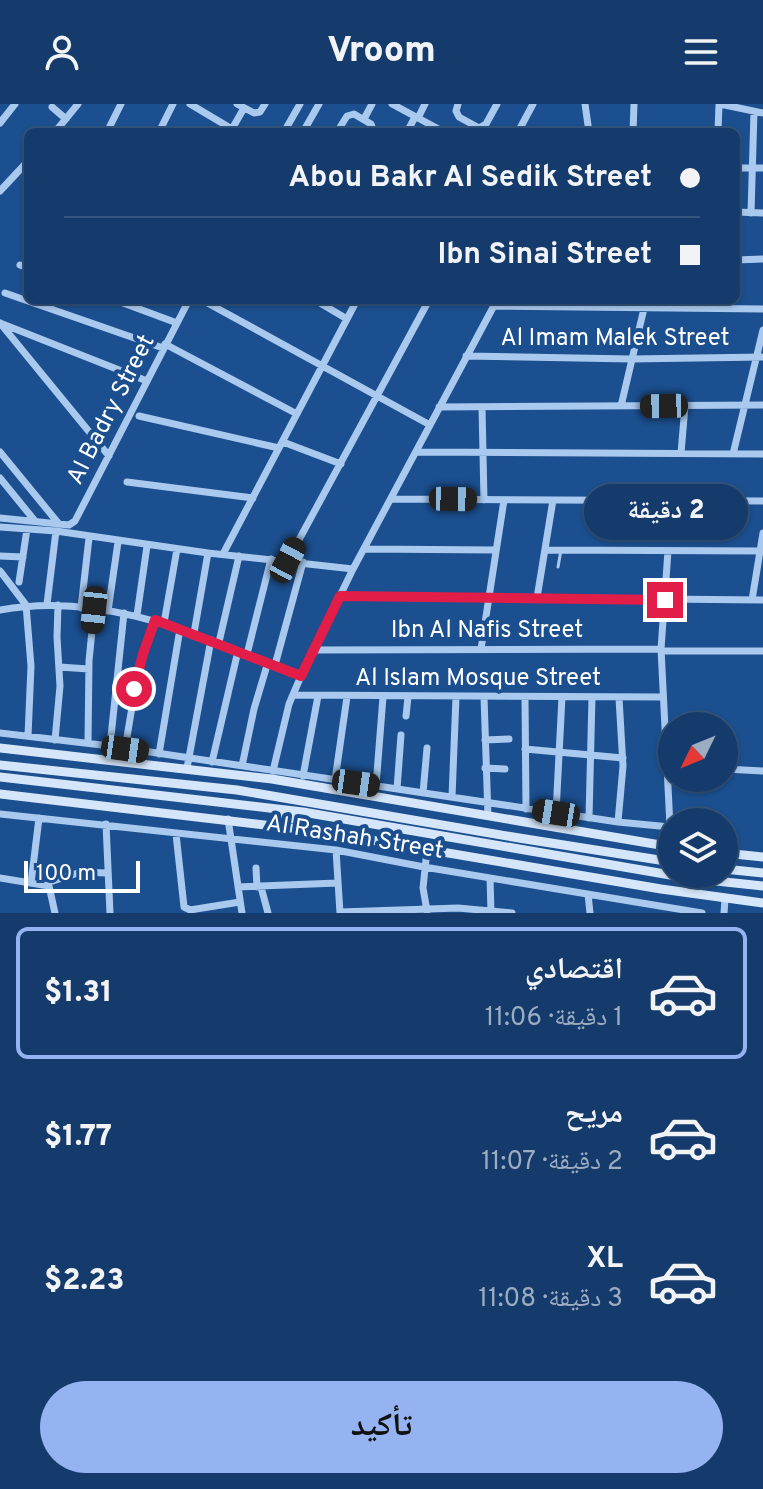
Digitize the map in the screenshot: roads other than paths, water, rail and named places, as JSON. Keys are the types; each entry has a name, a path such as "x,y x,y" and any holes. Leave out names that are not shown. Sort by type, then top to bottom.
{"main road":[{"path":"0,748 188,763 302,780 488,816 658,844"},
{"path":"0,765 237,790 658,860"},
{"path":"0,777 266,807 677,876 763,886"},
{"path":"0,794 324,832 763,903"},
{"path":"266,807 324,832"},
{"path":"738,854 763,857"},
{"path":"738,870 763,873"}],"street":[{"path":"0,123 15,104"},
{"path":"58,128 78,104"},
{"path":"109,128 121,104"},
{"path":"161,128 173,104"},
{"path":"191,104 230,128"},
{"path":"236,128 240,106 257,113 265,104"},
{"path":"286,128 300,104"},
{"path":"305,128 319,104"},
{"path":"364,119 372,104"},
{"path":"392,104 436,128"},
{"path":"410,128 425,104"},
{"path":"458,104 457,114 482,128 497,104"},
{"path":"520,128 533,104"},
{"path":"585,104 588,128"},
{"path":"633,128 634,104"},
{"path":"718,128 719,104 758,112 751,213"},
{"path":"52,107 66,119"},
{"path":"340,128 347,116 354,114 372,128"},
{"path":"217,128 220,122"},
{"path":"464,128 467,122"},
{"path":"0,191 24,165"},
{"path":"740,168 763,168"},
{"path":"740,212 763,213"},
{"path":"740,260 763,259"},
{"path":"5,293 24,299"},
{"path":"38,304 164,346 297,414"},
{"path":"132,304 177,323"},
{"name":"Al Badry Street","path":"58,528 75,521 187,304"},
{"path":"209,304 430,425"},
{"path":"322,304 347,319"},
{"path":"223,554 355,304"},
{"path":"288,560 427,304"},
{"path":"273,771 301,676 353,569 494,304"},
{"path":"516,304 643,310 763,309"},
{"path":"621,406 645,304"},
{"path":"0,323 147,381"},
{"path":"0,323 109,456"},
{"path":"733,454 743,405 760,357 763,330"},
{"name":"Al Imam Malek Street","path":"466,356 631,359 760,357"},
{"path":"439,407 763,405"},
{"path":"681,453 685,406"},
{"path":"482,407 484,500"},
{"path":"139,416 281,445 341,464"},
{"path":"0,452 58,528 47,604"},
{"path":"416,452 763,454"},
{"path":"0,478 35,521"},
{"path":"127,482 253,498"},
{"path":"392,499 763,501"},
{"path":"481,649 504,500"},
{"path":"537,598 553,500"},
{"path":"0,518 35,521 89,538 353,569"},
{"path":"0,527 58,528"},
{"path":"19,582 27,529"},
{"path":"752,600 763,533"},
{"path":"81,608 89,538"},
{"path":"108,611 118,542"},
{"path":"137,615 147,546"},
{"path":"164,623 177,549"},
{"path":"365,549 496,550"},
{"path":"545,550 761,551"},
{"path":"664,712 661,650 668,551"},
{"path":"194,633 208,553"},
{"path":"0,556 23,557"},
{"path":"188,763 215,641 239,556"},
{"path":"247,654 271,559"},
{"path":"242,766 254,709 303,562"},
{"path":"0,571 26,605 31,666 28,736"},
{"path":"340,596 763,600"},
{"path":"0,610 47,604 137,615 194,633 301,676"},
{"path":"55,740 60,686 58,605"},
{"path":"88,743 94,610"},
{"path":"110,746 124,613"},
{"path":"125,749 138,671 155,620"},
{"path":"159,754 180,629"},
{"name":"Ibn Al Nafis Street","path":"314,650 763,651"},
{"path":"212,762 238,651"},
{"path":"59,667 89,669"},
{"name":"Al Islam Mosque Street","path":"293,695 663,697"},
{"path":"302,780 318,696"},
{"path":"335,780 347,697"},
{"path":"376,786 383,697"},
{"path":"406,716 408,697"},
{"path":"452,797 456,697"},
{"path":"484,697 488,816"},
{"path":"525,697 526,809"},
{"path":"556,813 562,697"},
{"path":"589,818 592,697"},
{"path":"618,822 623,758 619,698"},
{"path":"0,733 110,746 159,754 188,763 242,766 302,780 335,780 658,826"},
{"path":"397,789 401,735"},
{"path":"485,740 509,739"},
{"path":"423,793 427,748"},
{"path":"525,749 623,758"},
{"path":"485,768 505,769"},
{"path":"738,770 763,771"},
{"name":"Al Rashah Street","path":"0,814 336,850 663,909 702,913"},
{"path":"31,883 39,818"},
{"path":"228,819 242,913"},
{"path":"106,824 110,913"},
{"path":"176,834 184,907 190,910 240,902"},
{"path":"336,850 340,913 512,913"},
{"path":"427,850 423,888 427,911"},
{"path":"256,868 268,913"},
{"path":"53,881 81,872 107,873"},
{"path":"0,878 51,888 55,913"},
{"path":"490,878 490,912"},
{"path":"238,887 338,883"},
{"path":"588,894 590,913"},
{"path":"724,913 725,899"}],"lane":[{"path":"558,567 561,550"}]}
